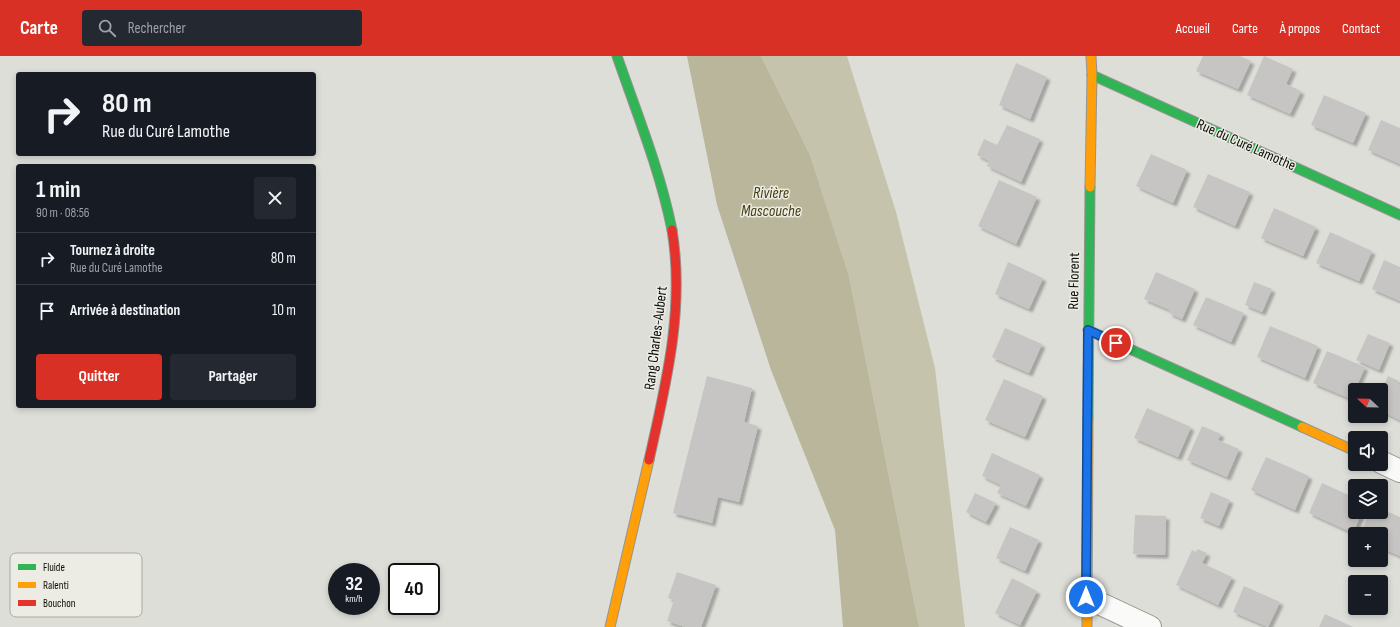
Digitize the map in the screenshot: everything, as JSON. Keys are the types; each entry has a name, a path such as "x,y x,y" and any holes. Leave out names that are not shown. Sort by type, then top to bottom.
{"street":[{"name":"Rang Charles-Aubert","path":"610,627 662,402 672,348 676,288 675,249 666,201 649,147 616,56"},
{"name":"Rue Florent","path":"1087,627 1086,597 1091,56"},
{"name":"Rue du Curé Lamothe","path":"1092,75 1400,215"},
{"path":"1088,330 1348,448"},
{"path":"1388,465 1400,471"},
{"path":"1086,597 1150,627"}],"shaded area":[{"path":"761,56 847,56 896,212 935,368 965,627 919,627 849,276 810,155"}],"water":[{"name":"Rivière Mascouche","path":"687,56 761,56 810,155 849,276 919,627 843,627 835,530 771,370 717,205"}],"building":[{"path":"1203,56 1240,56 1251,61 1238,89 1196,71"},
{"path":"1264,56 1293,69 1286,84 1301,91 1290,114 1247,95"},
{"path":"1016,63 1047,77 1030,119 999,105"},
{"path":"1324,95 1366,113 1353,143 1311,125"},
{"path":"1381,120 1400,128 1400,164 1368,150"},
{"path":"1007,125 1040,139 1021,182 987,166 989,161 977,155 984,139 997,145"},
{"path":"1151,154 1187,170 1173,203 1136,186"},
{"path":"1208,174 1250,192 1235,226 1193,207"},
{"path":"999,180 1037,197 1016,244 978,226"},
{"path":"1274,208 1316,227 1303,256 1261,238"},
{"path":"1330,232 1372,251 1359,281 1316,263"},
{"path":"1384,260 1400,267 1400,301 1372,289"},
{"path":"1008,262 1043,278 1029,309 995,294"},
{"path":"1156,272 1195,289 1182,319 1169,313 1170,310 1144,299"},
{"path":"1254,282 1272,289 1262,312 1245,305"},
{"path":"1206,297 1244,313 1231,342 1193,325"},
{"path":"1270,326 1318,346 1305,378 1257,357"},
{"path":"1005,328 1042,344 1029,373 992,357"},
{"path":"1368,334 1390,343 1379,370 1356,360"},
{"path":"1327,351 1365,367 1358,383 1348,383 1348,398 1313,383"},
{"path":"707,376 752,388 744,422 758,426 739,502 718,497 712,523 673,513"},
{"path":"1388,376 1399,381 1400,420 1388,414 1388,383 1385,383"},
{"path":"1004,379 1043,396 1025,437 985,420"},
{"path":"1147,408 1191,427 1178,457 1134,438"},
{"path":"1202,426 1221,434 1218,440 1239,449 1227,477 1187,460"},
{"path":"992,453 1040,475 1026,506 997,493 1001,485 982,476"},
{"path":"1266,457 1309,476 1295,510 1251,490"},
{"path":"1322,483 1348,495 1348,519 1359,519 1356,527 1348,527 1348,531 1309,513"},
{"path":"1211,492 1230,500 1219,526 1200,518"},
{"path":"975,493 996,503 986,522 966,512"},
{"path":"1388,512 1400,517 1400,556 1388,551 1388,527 1363,527 1367,519 1388,519"},
{"path":"1135,515 1166,516 1165,555 1133,554"},
{"path":"1010,527 1039,540 1025,571 996,558"},
{"path":"1197,549 1207,553 1202,563 1232,577 1218,605 1176,585 1192,550 1196,552"},
{"path":"677,572 716,585 701,627 685,627 667,621 674,600 668,598"},
{"path":"1012,578 1037,591 1020,625 995,613"},
{"path":"1244,586 1280,602 1268,627 1233,612"},
{"path":"1325,614 1353,627 1319,627"}],"traffic: fast":[{"path":"617,56 655,164 672,230"},
{"path":"1092,75 1400,215"},
{"path":"1088,419 1090,187"},
{"path":"1088,330 1302,427"}],"traffic: slow":[{"path":"1090,187 1091,56"},
{"path":"1087,627 1088,419"},
{"path":"1302,427 1348,448"},
{"path":"610,627 649,460"}],"traffic: jam":[{"path":"649,460 662,403 672,346 675,317 676,288 672,230"}],"route":[{"path":"1086,597 1088,330 1116,343"}]}
